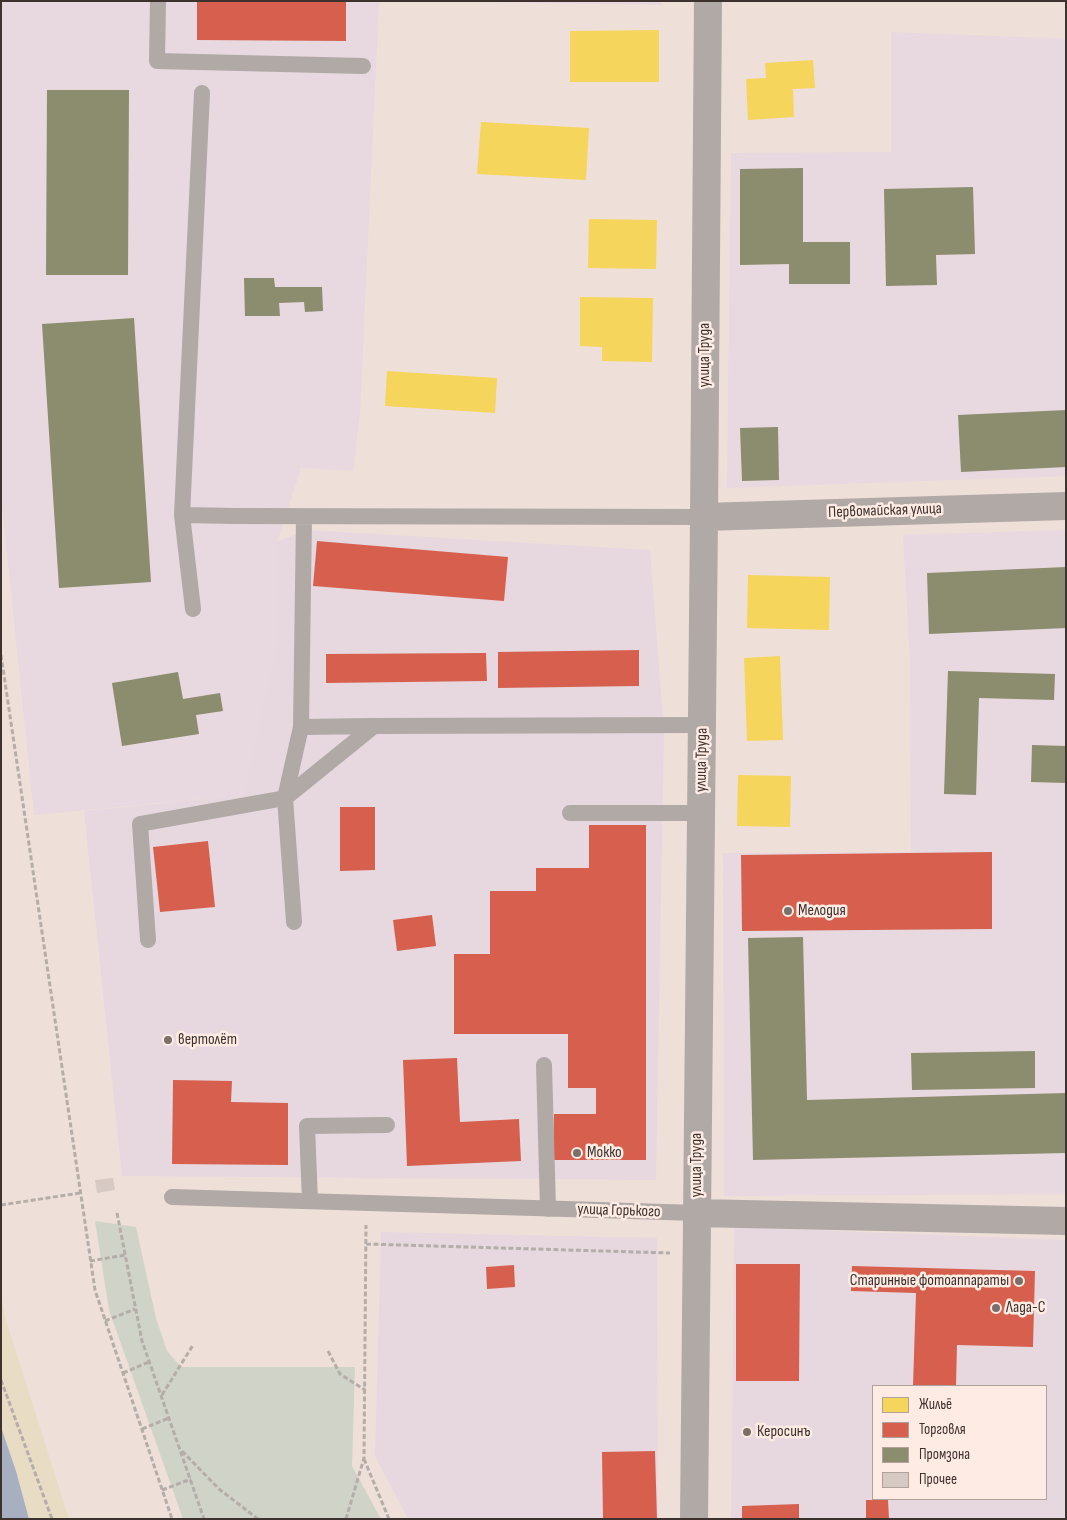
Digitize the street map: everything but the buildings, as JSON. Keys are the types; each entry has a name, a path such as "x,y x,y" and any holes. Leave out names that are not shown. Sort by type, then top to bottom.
{"street":[{"name":"улица Труда","path":"694,1519 708,1"},
{"name":"Первомайская улица","path":"704,517 1066,506"},
{"name":"улица Горького","path":"697,1214 1066,1221"}],"lane":[{"path":"158,1 157,61 363,66"},
{"path":"193,609 182,515 202,93"},
{"path":"182,515 704,517"},
{"path":"294,922 285,798 301,727 304,516"},
{"path":"301,727 702,725"},
{"path":"148,940 140,824 285,798 374,726"},
{"path":"570,813 701,813"},
{"path":"544,1065 548,1209"},
{"path":"310,1201 307,1126 387,1125"},
{"name":"улица Горького","path":"172,1197 697,1214"}],"path":[{"path":"1,655 95,1290 172,1519"},
{"path":"1,1205 80,1193"},
{"path":"346,1519 364,1458 366,1203"},
{"path":"117,1213 142,1342 204,1519"},
{"path":"366,1244 696,1254"},
{"path":"90,1261 125,1255"},
{"path":"105,1321 135,1309"},
{"path":"161,1396 193,1345"},
{"path":"328,1351 340,1374 365,1390"},
{"path":"123,1373 149,1362"},
{"path":"1,1380 52,1519"},
{"path":"142,1429 169,1418"},
{"path":"181,1451 220,1489 258,1519"},
{"path":"364,1458 389,1519"},
{"path":"162,1490 191,1479"}],"shaded area":[{"path":"2,1 379,1 360,413 353,471 301,468 277,542 278,636 243,795 34,815 1,495"},
{"path":"415,1 661,1 661,5"},
{"path":"891,32 1066,39 1066,476 727,488 731,153 891,152"},
{"path":"306,530 650,550 664,730 656,1180 122,1176 84,811 243,795 278,636 277,542"},
{"path":"1066,530 1066,1194 724,1196 723,853 911,852 910,661 903,535"},
{"path":"95,1221 136,1227 156,1318 167,1351 181,1367 355,1367 352,1466 381,1519 183,1519 109,1310"},
{"path":"734,1227 1066,1240 1066,1519 731,1519"},
{"path":"381,1232 657,1238 658,1519 408,1519 375,1456"}],"sand":[{"path":"1,1292 5,1317 69,1519 29,1519 16,1471 1,1427"}],"water":[{"path":"1,1427 16,1471 29,1519 1,1519"}],"place":[{"name":"Мелодия","path":"788,911"},
{"name":"вертолёт","path":"168,1040"},
{"name":"Мокко","path":"577,1153"},
{"name":"Старинные фотоаппараты","path":"1019,1281"},
{"name":"Лада-С","path":"996,1308"},
{"name":"Керосинъ","path":"747,1432"}]}
